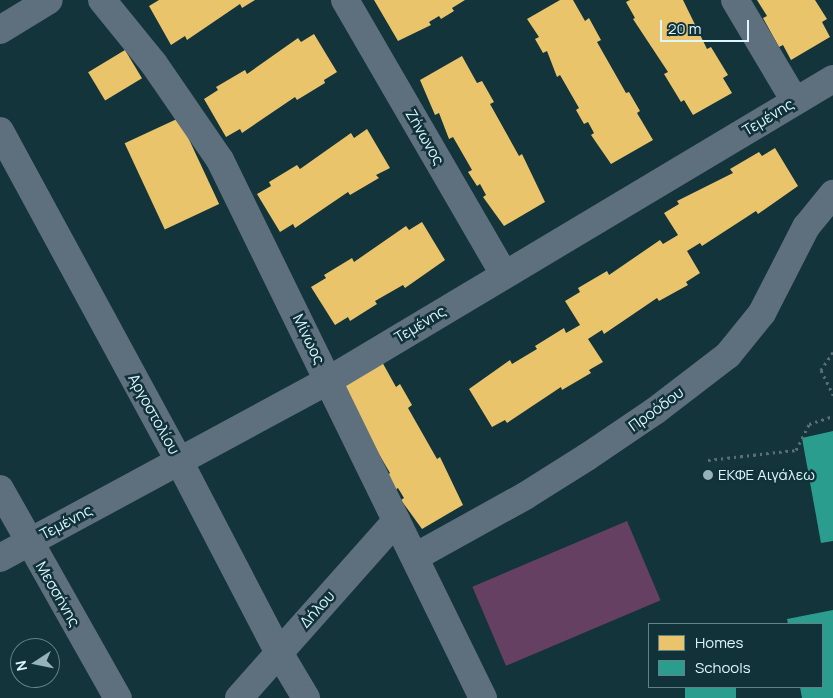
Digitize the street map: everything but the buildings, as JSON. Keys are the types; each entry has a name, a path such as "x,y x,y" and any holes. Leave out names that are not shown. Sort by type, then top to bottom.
{"street":[{"path":"0,30 49,0"},
{"name":"Μίνωος","path":"102,0 154,64 220,160 483,698"},
{"name":"Ζήνωνος","path":"346,0 504,274"},
{"path":"735,0 795,101"},
{"name":"Τεμένης","path":"0,558 328,380 833,79"},
{"name":"Αργοστολίου","path":"0,131 179,460 278,652 306,698"},
{"name":"Προόδου","path":"415,557 525,496 579,462 655,411 728,355 762,313 806,228 833,194"},
{"name":"Μεσσήνης","path":"0,489 118,698"},
{"name":"Δήλου","path":"239,698 396,521"}],"path":[{"path":"833,352 821,370 833,395"},
{"path":"708,460 796,450 809,424 833,416"}],"shaded area":[{"path":"627,521 661,600 506,666 472,587"}],"place":[{"name":"ΕΚΦΕ Αιγάλεω","path":"708,475"}]}
